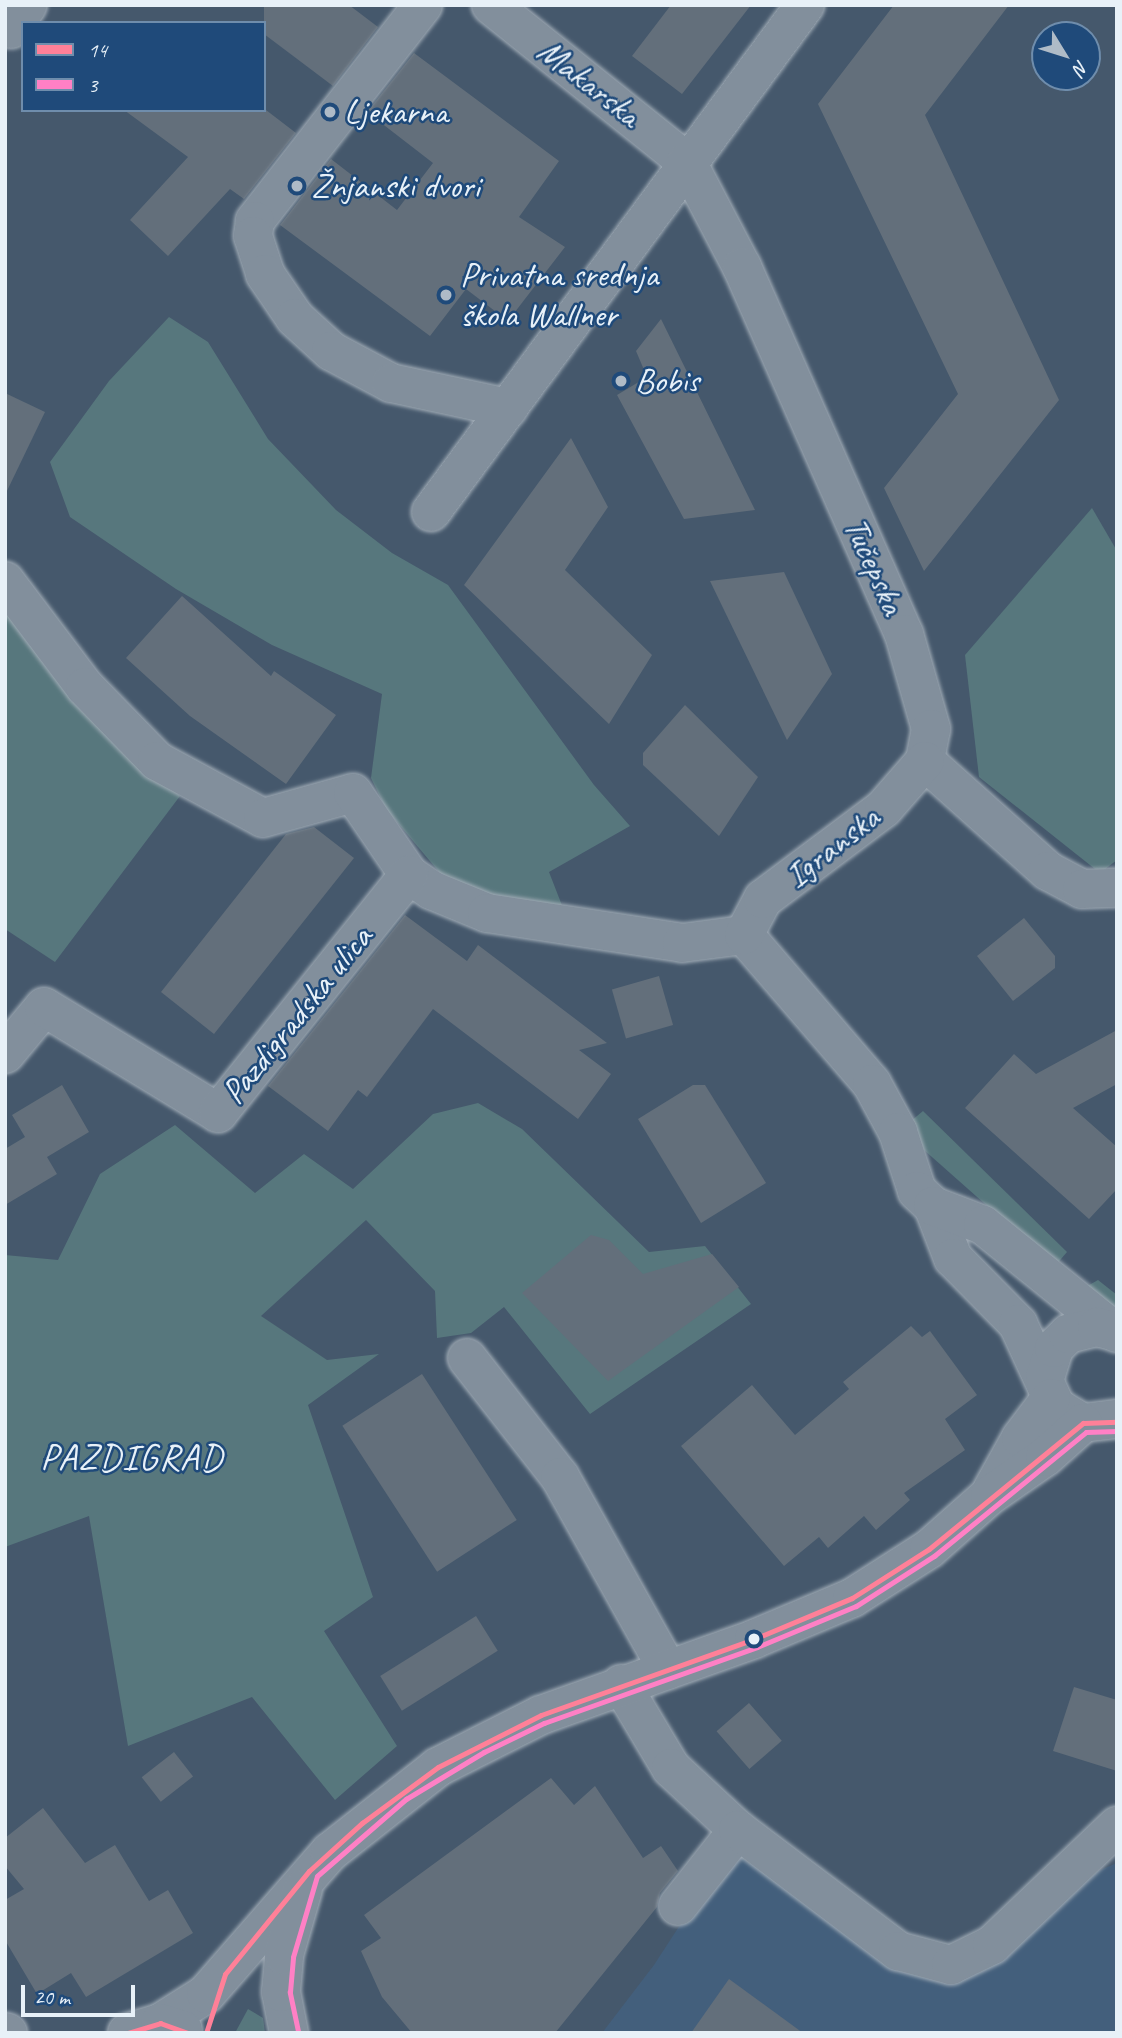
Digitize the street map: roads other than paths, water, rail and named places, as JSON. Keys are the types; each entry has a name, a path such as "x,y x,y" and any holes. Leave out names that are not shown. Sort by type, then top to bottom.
{"street":[{"path":"423,5 256,221 253,236 265,274 295,318 331,351 391,383 508,408"},
{"name":"Makarska","path":"491,5 687,162"},
{"path":"431,512 687,162 806,5"},
{"name":"Tučepska","path":"687,162 742,267 904,635 931,729 925,761"},
{"path":"5,581 85,687 157,761 263,818 353,793 409,875 431,890 487,914 682,943 744,935 840,1042 872,1084 898,1132 917,1191 933,1206 983,1225 1116,1332"},
{"path":"925,761 1048,870 1082,889 1117,888"},
{"name":"Igranska","path":"744,935 763,899 884,808 925,761"},
{"name":"Pazdigradska ulica","path":"5,1054 44,1007 218,1113 409,875"},
{"path":"933,1206 953,1258 1018,1324 1064,1415 1108,1421"},
{"path":"989,1494 1048,1388 1054,1348 1068,1334 1087,1327 1116,1332"},
{"path":"467,1358 561,1477 668,1670"},
{"path":"146,2031 186,2010 226,1974 309,1871 382,1807 438,1767 541,1715 621,1684 668,1670 852,1598 929,1549 989,1494 1045,1457 1108,1421"},
{"path":"621,1684 671,1768 738,1830 898,1951 951,1965 992,1945 1117,1826"},
{"path":"678,1906 738,1830"},
{"path":"289,2033 281,1992 284,1955 309,1871"},
{"path":"206,2033 226,1974"}],"place":[{"name":"Ljekarna","path":"330,112"},
{"name":"Žnjanski dvori","path":"297,186"},
{"name":"Privatna srednja škola Wallner","path":"446,295"},
{"name":"Bobis","path":"621,381"}],"district":[{"name":"PAZDIGRAD","path":"132,1457"}]}
